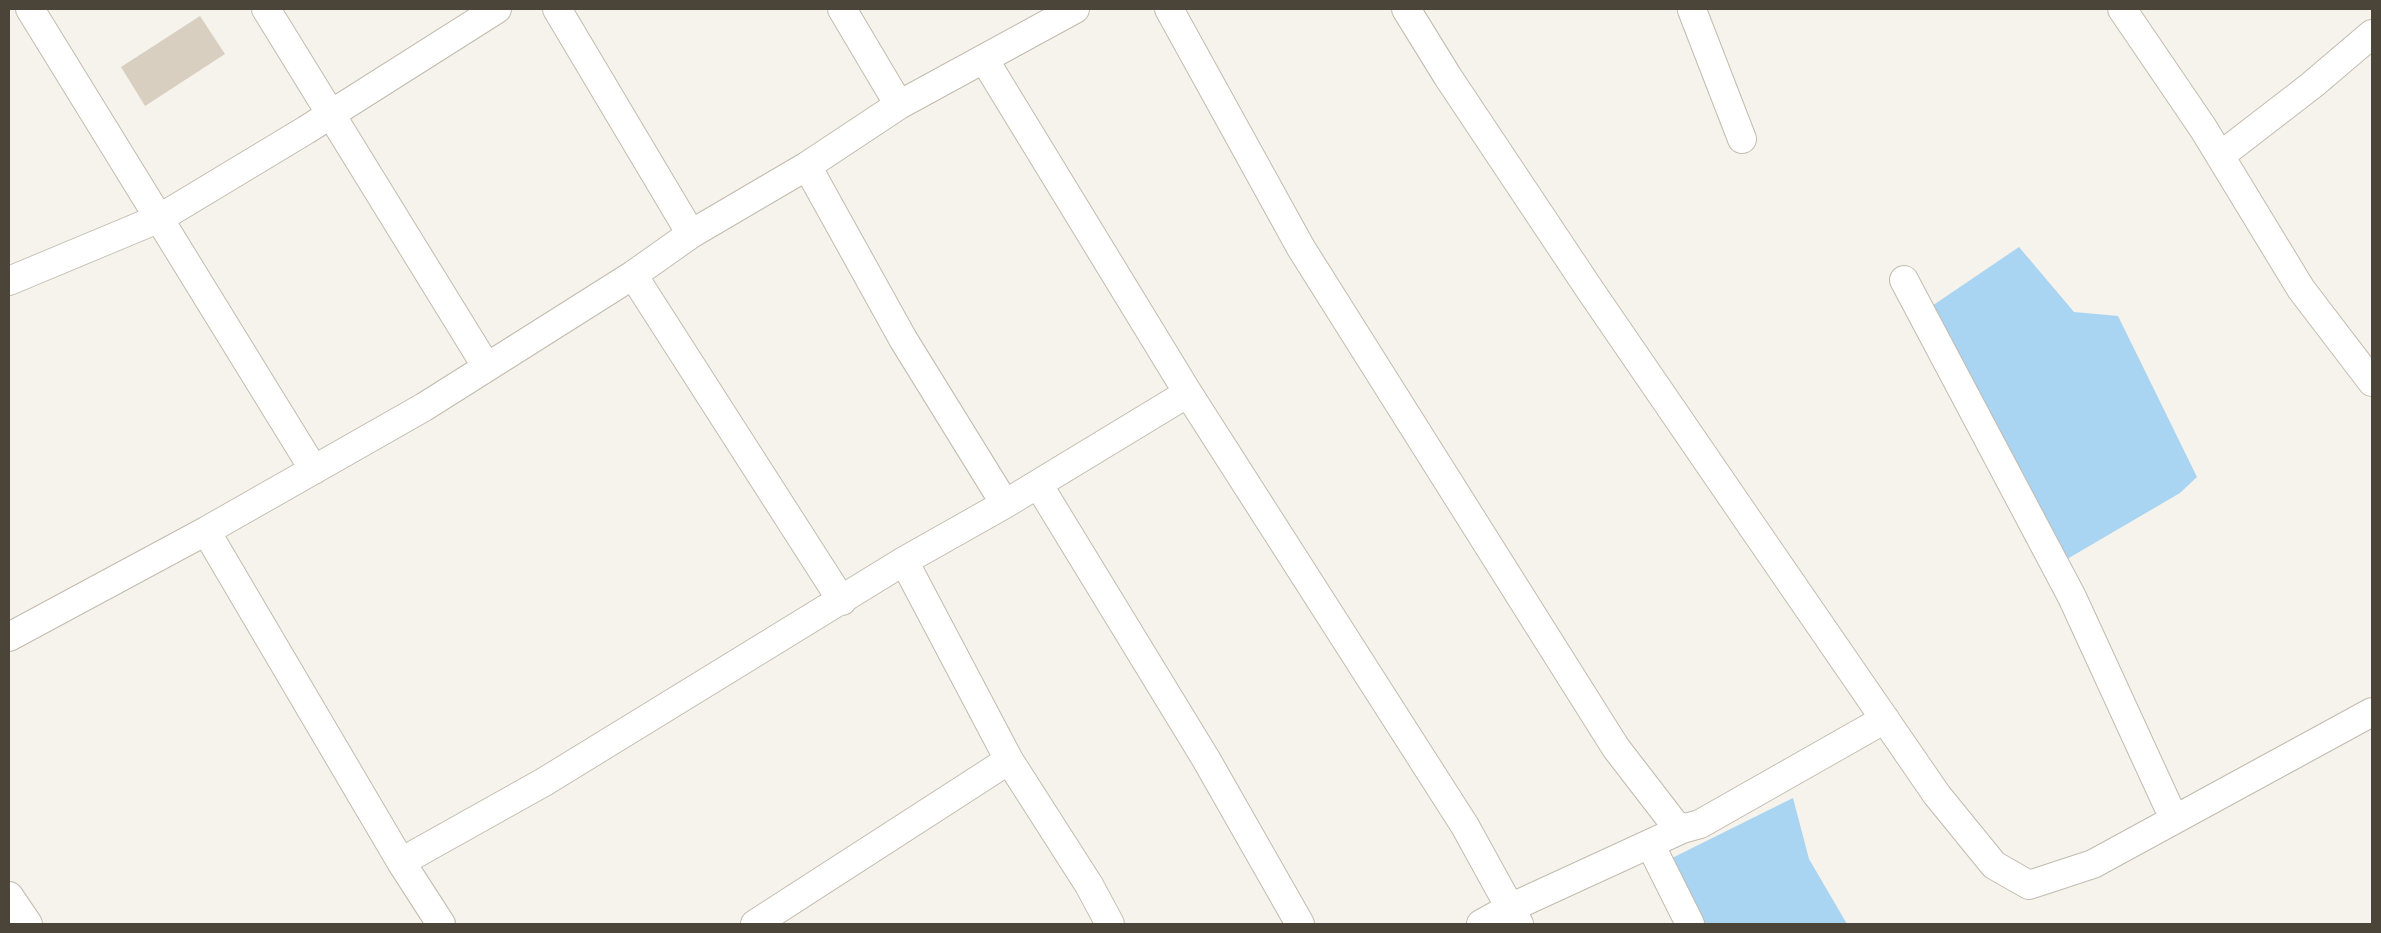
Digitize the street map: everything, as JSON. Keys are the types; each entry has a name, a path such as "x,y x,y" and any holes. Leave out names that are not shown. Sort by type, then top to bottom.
{"street":[{"path":"30,9 314,470"},
{"path":"266,9 486,366"},
{"path":"9,281 160,218 330,115 497,9"},
{"path":"556,9 691,234"},
{"path":"842,9 899,105"},
{"path":"9,637 206,532 424,407 486,366 633,275 691,234 807,166 899,105 1075,9"},
{"path":"1169,9 1291,231 1321,280 1616,748 1673,822 1682,829"},
{"path":"1406,9 1448,77 1590,290 1938,795 1994,865 2029,885 2093,864 2372,712"},
{"path":"1686,9 1742,139"},
{"path":"2122,9 2220,156 2301,289 2372,382"},
{"path":"2220,156 2312,85 2372,34"},
{"path":"984,59 1188,393 1465,826 1515,916"},
{"path":"807,166 903,338 1005,504"},
{"path":"633,275 842,601"},
{"path":"1904,280 2072,597 2174,819"},
{"path":"401,862 544,782 904,562 1005,504 1188,393"},
{"path":"1038,484 1206,759 1300,924"},
{"path":"206,532 401,862 441,924"},
{"path":"904,562 1010,760 1089,886 1110,924"},
{"path":"1480,924 1515,916 1650,844 1682,829 1700,824 1885,719"},
{"path":"755,924 1010,760"},
{"path":"1650,844 1690,924"},
{"path":"9,896 28,924"}],"water":[{"path":"2019,247 2074,312 2118,316 2197,477 2180,493 2062,562 1929,308"},
{"path":"1793,798 1809,859 1847,924 1698,924 1666,861"}],"building":[{"path":"200,16 225,54 145,106 121,67"}]}
